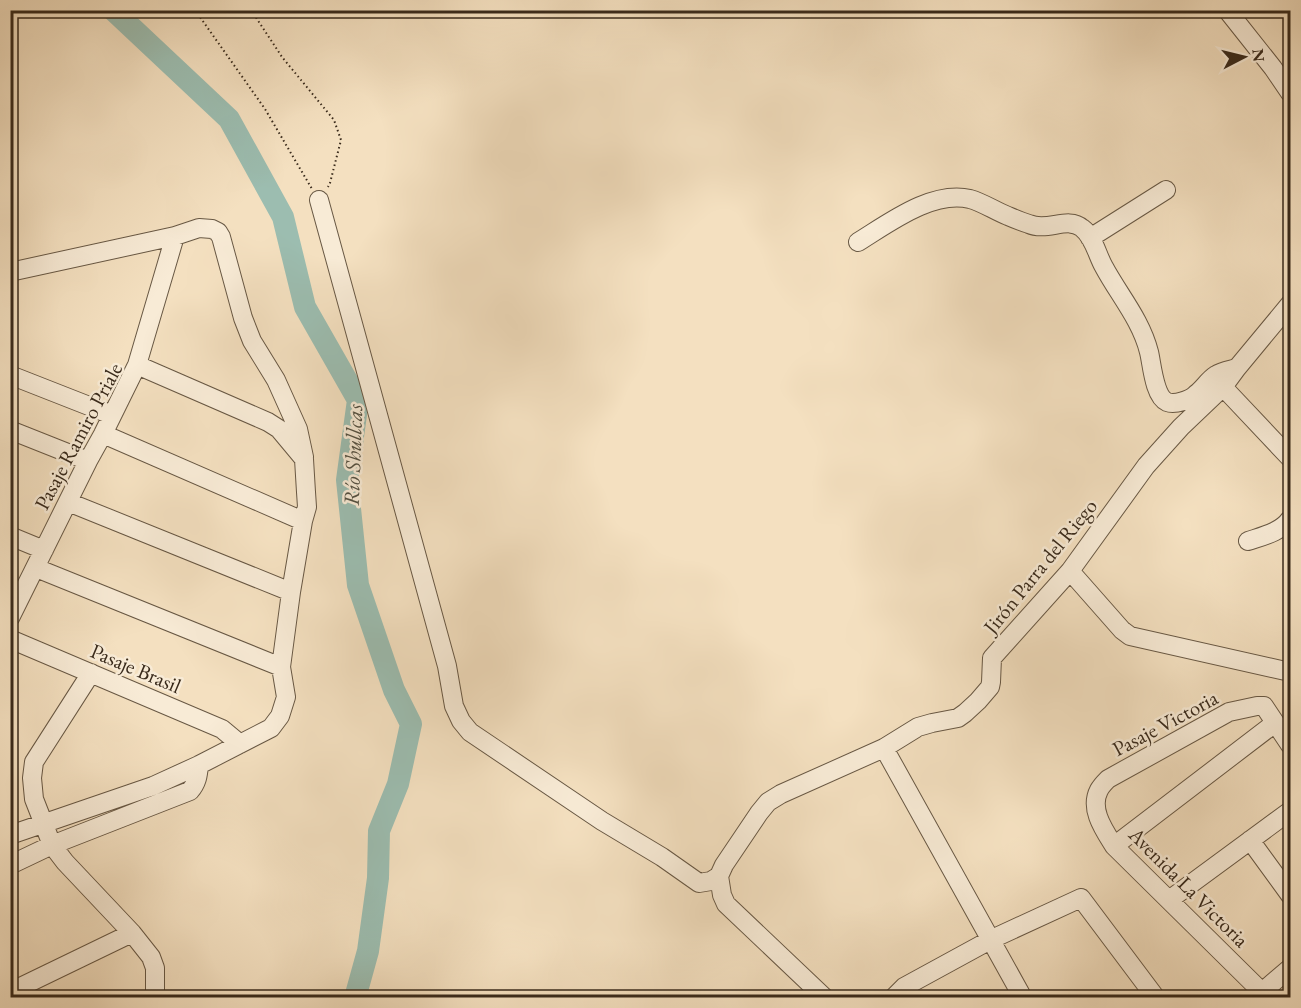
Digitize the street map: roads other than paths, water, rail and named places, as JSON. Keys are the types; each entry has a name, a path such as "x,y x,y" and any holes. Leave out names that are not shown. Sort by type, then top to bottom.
{"street":[{"path":"1227,10 1290,93"},
{"path":"1090,238 1166,190"},
{"path":"858,242 930,201 958,198 980,203 1032,226 1042,227 1064,223 1080,226 1090,238 1103,266 1141,329 1149,351 1158,393 1162,399 1173,403 1195,396 1216,375 1237,368"},
{"path":"319,200 445,655 454,706 461,720 470,732 602,821 662,857 726,904 825,998"},
{"path":"10,272 175,237 193,229 205,228 218,232 252,341 276,380 298,429 304,459 307,507 291,592 281,667 286,697 280,716 271,728 153,786 10,835"},
{"path":"137,365 175,237"},
{"name":"Jirón Parra del Riego","path":"719,876 724,865 768,802 884,748 918,727 958,718 965,714 990,687 992,658 1070,571 1146,466 1181,427 1223,387 1290,304"},
{"name":"Pasaje Ramiro Priale","path":"10,618 137,365 267,422 279,429 304,459"},
{"path":"10,375 112,416"},
{"path":"1223,387 1290,458"},
{"path":"10,430 88,462"},
{"path":"104,434 303,521"},
{"path":"68,502 291,592"},
{"path":"1248,541 1268,535 1287,524 1290,519"},
{"path":"10,536 44,550"},
{"path":"36,568 281,667"},
{"path":"1070,571 1122,630 1131,636 1290,672"},
{"name":"Pasaje Brasil","path":"10,639 222,729 240,744"},
{"path":"91,673 34,762 32,778 34,799 52,845 151,957 154,968 155,998"},
{"name":"Pasaje Victoria","path":"1096,797 1099,788 1108,779 1229,712 1261,706 1270,716"},
{"path":"1114,846 1270,716 1290,745"},
{"path":"884,748 1023,998"},
{"path":"10,864 52,845 190,791 198,778 199,765"},
{"name":"Avenida La Victoria","path":"1096,797 1101,826 1114,846 1265,995"},
{"path":"1168,900 1290,811"},
{"path":"1250,840 1290,895"},
{"path":"699,884 719,876 726,904"},
{"path":"893,998 904,987 992,939 1081,898 1156,998"},
{"path":"10,992 132,933"},
{"path":"1265,995 1290,968"}],"waterway":[{"name":"Río Shullcas","path":"113,10 229,119 283,217 305,307 358,400 347,480 358,585 394,690 411,724 398,784 379,831 378,878 368,951 355,998"}]}
